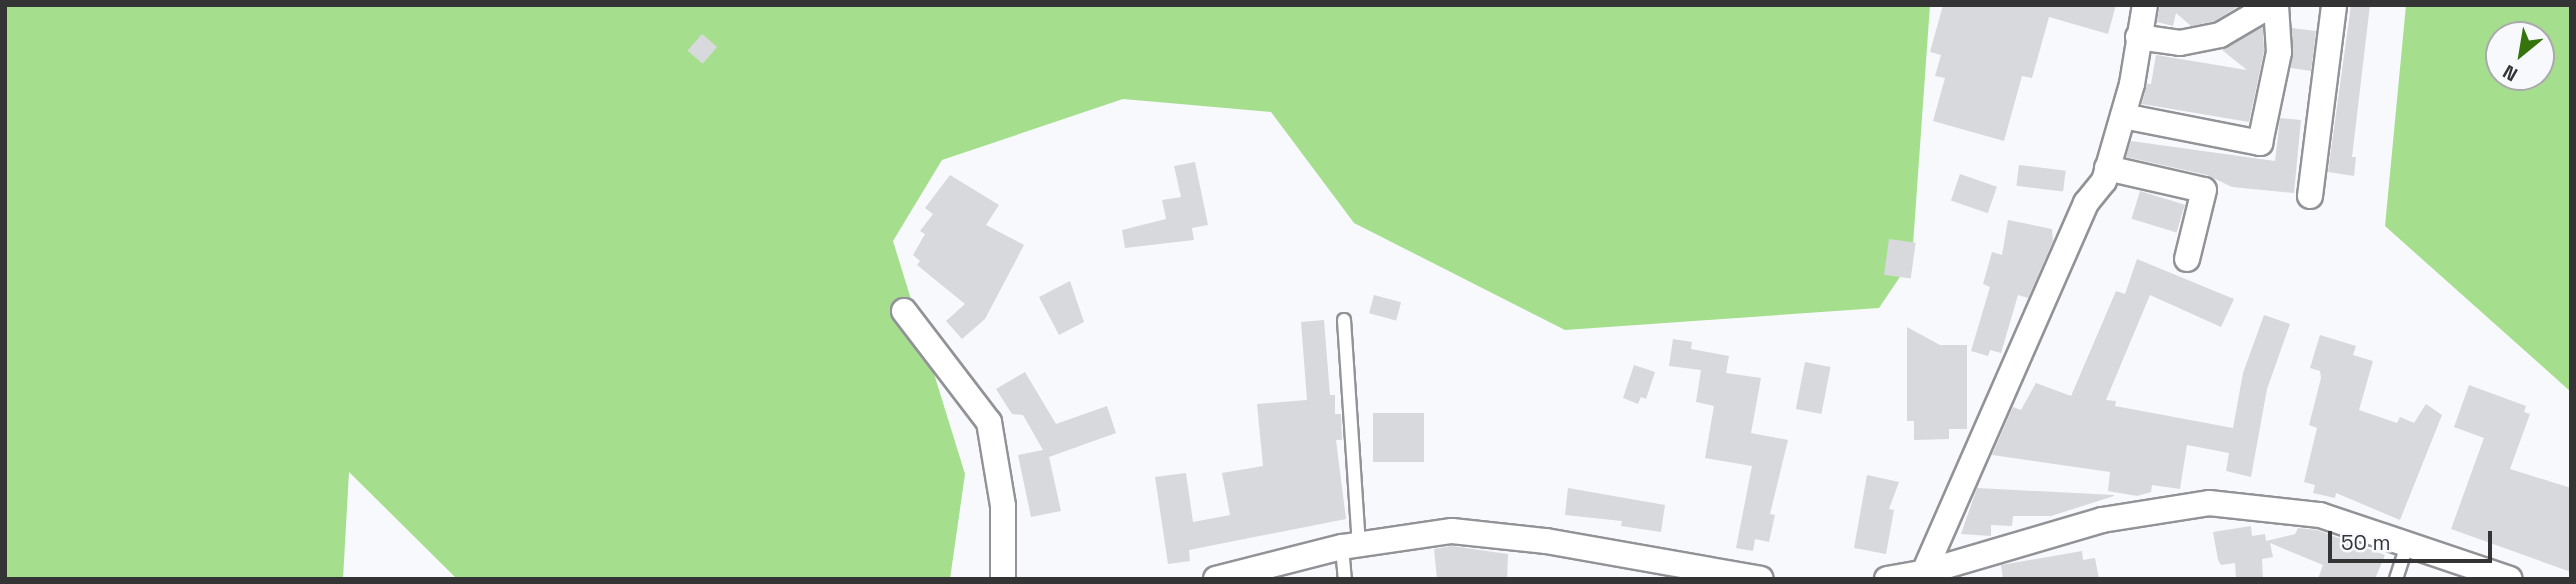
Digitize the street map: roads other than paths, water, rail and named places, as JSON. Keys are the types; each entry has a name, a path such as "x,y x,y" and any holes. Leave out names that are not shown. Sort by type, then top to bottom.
{"street":[{"path":"1922,576 2039,317 2086,203 2104,181 2123,116 2145,5"},
{"path":"2123,116 2260,143 2279,52 2273,5 2220,35 2180,43 2138,37"},
{"path":"2310,196 2334,5"},
{"path":"2107,169 2204,190 2188,258"},
{"path":"904,311 989,422 1003,506 1003,579"},
{"path":"1887,579 1922,576 2102,520 2209,503 2320,515 2511,579"},
{"path":"1216,579 1351,546 1452,531 1666,569 1761,579"}],"lane":[{"path":"1344,320 1351,546 1345,579"},
{"path":"2396,579 2408,543"}]}
